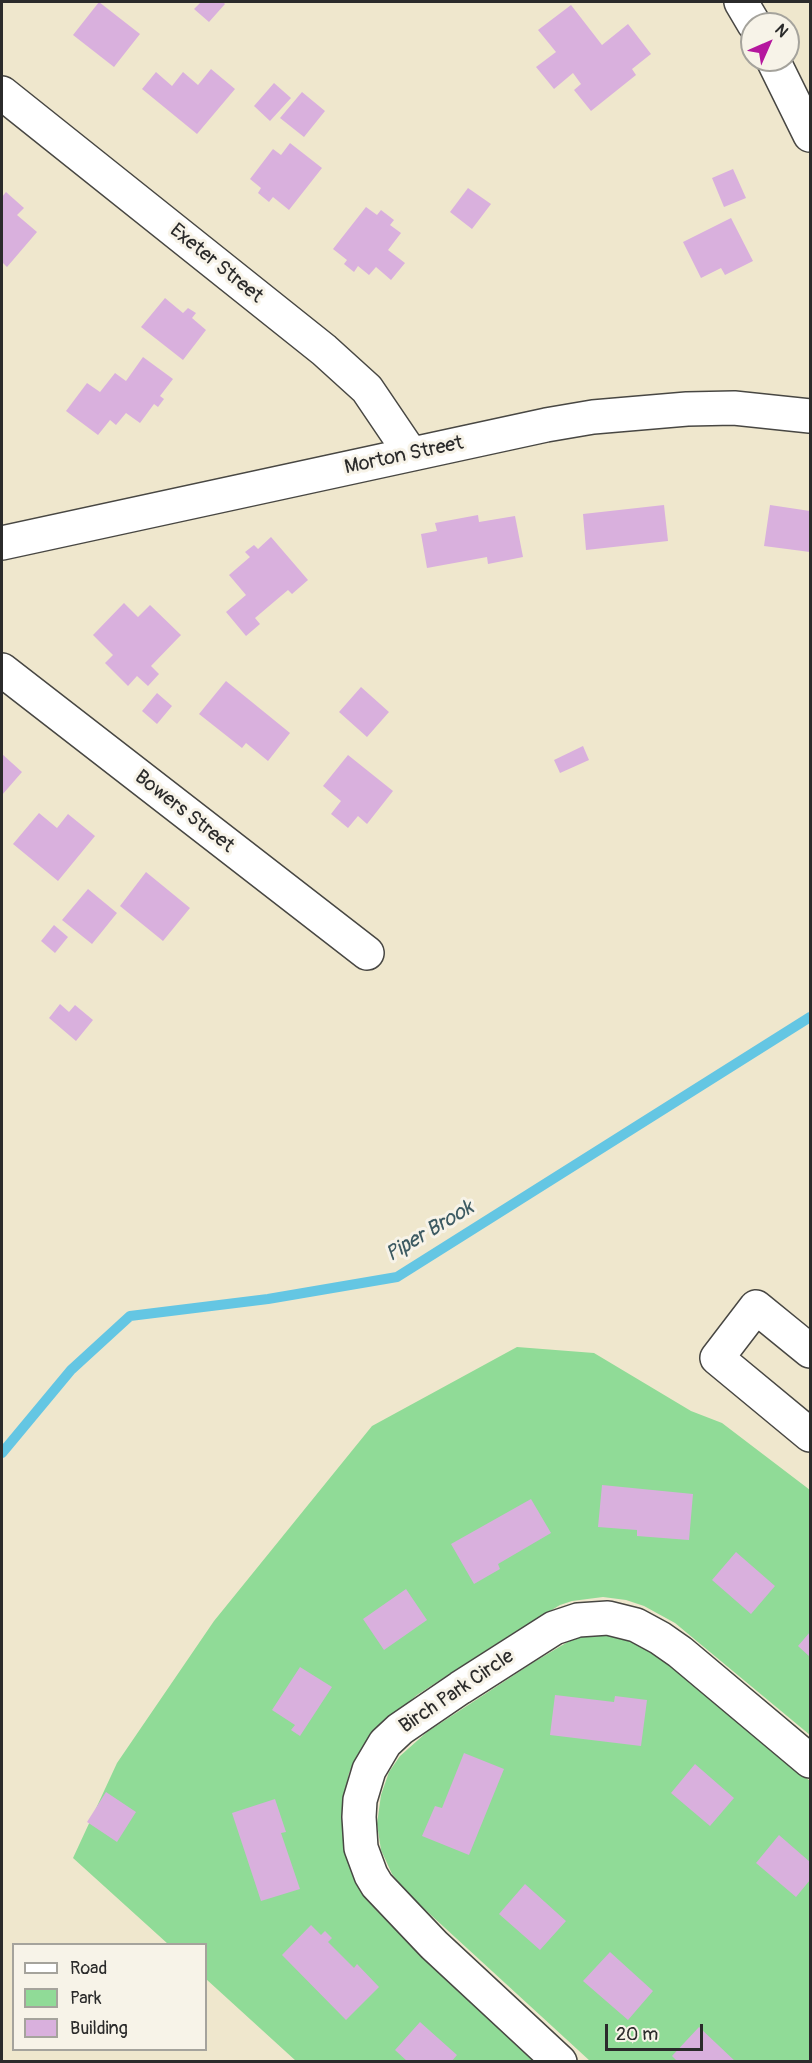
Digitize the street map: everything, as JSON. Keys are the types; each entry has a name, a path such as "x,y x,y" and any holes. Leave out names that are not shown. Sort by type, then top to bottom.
{"street":[{"path":"779,72 810,135"},
{"name":"Exeter Street","path":"2,93 324,350 368,389 411,454"},
{"name":"Morton Street","path":"2,543 546,425 640,412 687,409 734,408 810,416"},
{"name":"Bowers Street","path":"2,670 367,953"},
{"path":"810,1351 756,1307 717,1358 810,1435"},
{"name":"Birch Park Circle","path":"560,2061 434,1945 382,1890 371,1875 361,1848 360,1800 369,1770 385,1743 400,1729 460,1688 554,1628 578,1620 608,1618 636,1625 680,1652 810,1761"}],"green space":[{"path":"517,1347 594,1353 691,1411 722,1423 810,1490 810,1735 675,1623 644,1606 626,1600 603,1597 560,1605 510,1635 417,1695 388,1721 358,1754 349,1773 342,1806 344,1844 351,1871 365,1897 377,1911 539,2061 296,2061 207,1980 207,1943 167,1943 73,1858 117,1763 214,1621 372,1426"},
{"path":"605,1633 623,1636 664,1658 810,1781 810,2061 590,2061 408,1894 392,1874 381,1850 377,1824 381,1795 389,1772 400,1756 427,1732 534,1662 571,1640 586,1635"}],"building":[{"path":"99,2 140,34 114,67 73,35"},
{"path":"201,2 223,2 225,4 209,22 194,9"},
{"path":"571,5 602,45 628,24 651,54 632,69 636,75 591,111 574,90 581,84 573,73 554,89 536,67 556,52 538,30"},
{"path":"211,69 235,89 197,134 142,89 156,72 172,86 183,72 198,85"},
{"path":"274,83 291,98 270,121 254,106"},
{"path":"302,92 325,111 304,137 280,118"},
{"path":"290,143 322,168 289,210 273,197 269,202 258,193 261,188 250,179 273,149 281,155"},
{"path":"733,169 746,198 724,207 712,178"},
{"path":"468,188 491,204 472,229 450,212"},
{"path":"6,192 24,208 17,215 37,232 7,267 2,262 2,197"},
{"path":"366,207 377,215 381,210 394,220 390,225 401,233 388,250 405,263 391,280 376,267 369,275 358,266 354,272 344,264 347,260 333,249"},
{"path":"731,218 753,261 725,275 721,268 701,278 683,242"},
{"path":"165,298 183,313 188,308 196,313 192,318 206,330 183,360 141,327"},
{"path":"143,357 173,379 160,396 164,399 158,407 154,404 140,423 126,413 116,425 110,420 98,435 66,411 87,383 100,392 115,373 126,381"},
{"path":"664,505 668,541 586,550 583,514"},
{"path":"770,505 810,511 810,552 764,546"},
{"path":"478,515 479,522 515,516 523,557 488,564 487,557 427,568 421,534 437,531 435,523"},
{"path":"271,537 308,580 292,594 288,590 255,618 260,624 246,636 226,612 246,595 229,575 250,557 245,552 254,545 258,549"},
{"path":"124,603 138,617 150,605 181,635 151,666 159,674 148,686 137,676 128,686 105,663 113,655 93,635"},
{"path":"226,681 290,733 268,761 246,743 242,748 199,714"},
{"path":"361,687 389,712 367,737 339,712"},
{"path":"157,693 172,706 157,724 142,711"},
{"path":"583,746 589,760 560,773 554,760"},
{"path":"2,754 22,772 2,795"},
{"path":"348,755 393,791 367,824 358,816 348,828 331,814 341,801 323,786"},
{"path":"39,813 57,828 68,814 95,836 58,881 13,844"},
{"path":"146,872 190,908 163,941 120,906"},
{"path":"88,889 117,913 92,944 62,920"},
{"path":"54,925 68,937 55,953 41,941"},
{"path":"60,1004 69,1012 75,1005 93,1020 76,1041 49,1018"},
{"path":"602,1485 693,1494 689,1540 637,1536 637,1530 598,1527"},
{"path":"531,1499 551,1533 498,1564 500,1569 474,1584 451,1544"},
{"path":"736,1552 775,1586 751,1614 712,1580"},
{"path":"406,1589 427,1620 384,1650 363,1619"},
{"path":"810,1632 810,1657 798,1646"},
{"path":"300,1667 332,1687 300,1736 291,1730 295,1725 272,1710"},
{"path":"555,1695 614,1702 615,1696 647,1700 641,1746 550,1735"},
{"path":"464,1753 504,1769 469,1855 422,1836 435,1806 442,1808"},
{"path":"695,1764 734,1798 710,1826 671,1793"},
{"path":"106,1792 136,1812 117,1842 87,1822"},
{"path":"275,1799 286,1832 281,1833 300,1889 261,1901 232,1813"},
{"path":"779,1835 810,1862 810,1880 796,1897 756,1863"},
{"path":"525,1884 566,1921 540,1950 499,1914"},
{"path":"311,1925 321,1935 325,1931 332,1938 328,1942 354,1968 357,1964 379,1987 346,2020 282,1955"},
{"path":"610,1952 653,1991 628,2020 583,1981"},
{"path":"420,2022 457,2055 451,2062 408,2062 395,2050"},
{"path":"699,2027 736,2062 678,2062 672,2056"}],"waterway":[{"name":"Piper Brook","path":"2,1453 71,1370 130,1316 268,1299 397,1277 810,1017"}]}
